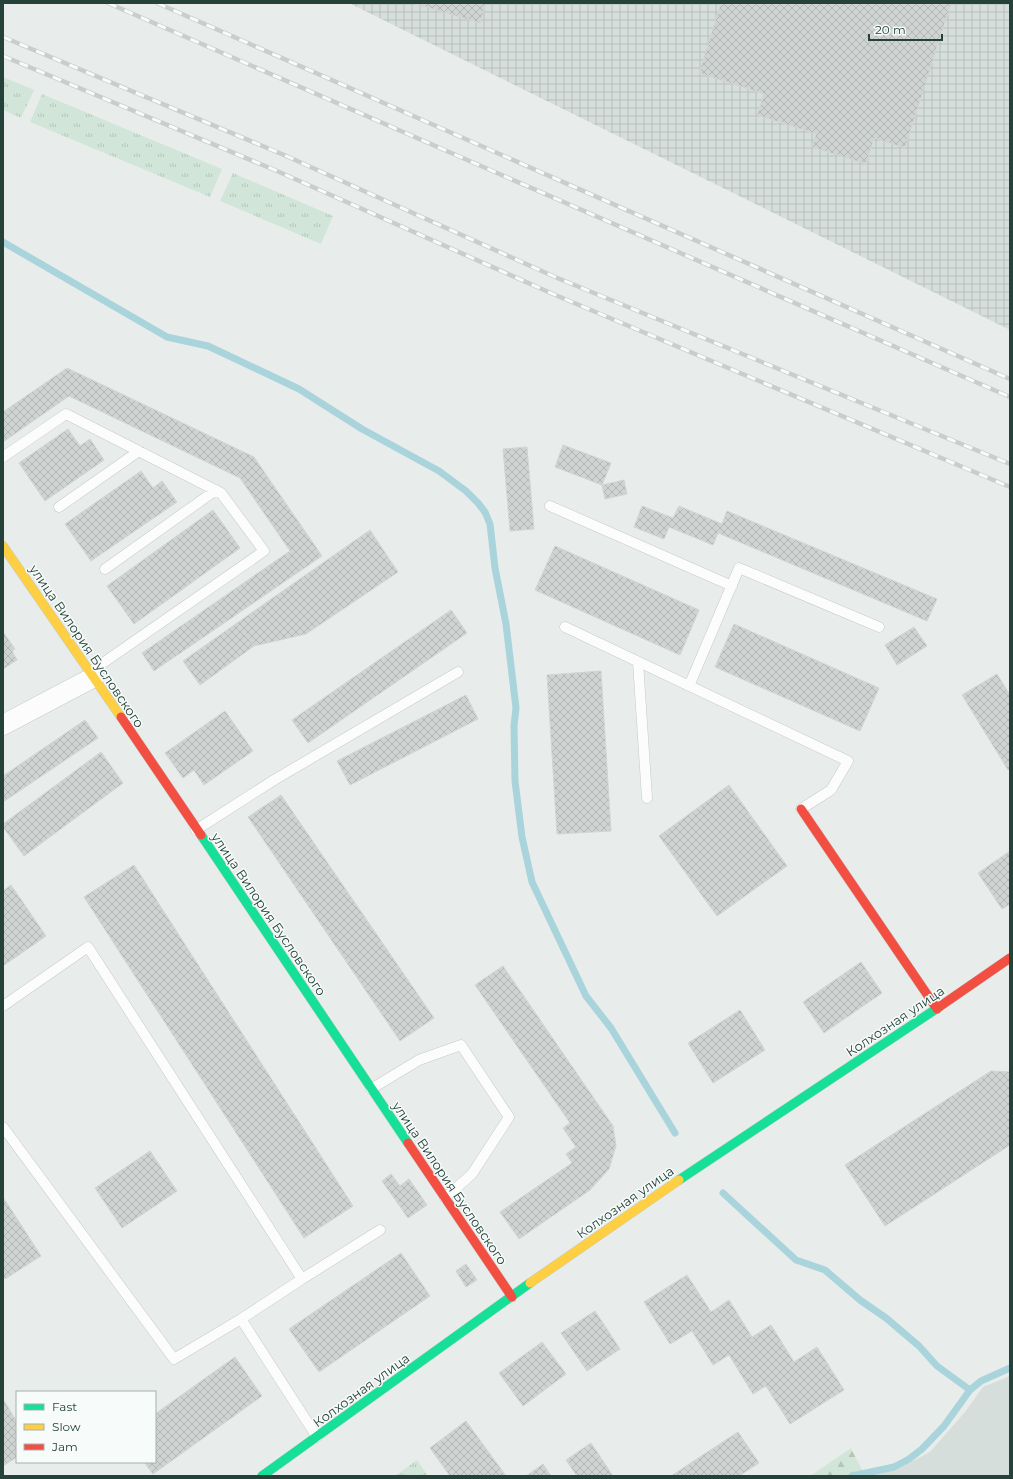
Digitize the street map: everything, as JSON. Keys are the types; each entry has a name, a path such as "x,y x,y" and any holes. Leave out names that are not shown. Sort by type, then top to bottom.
{"street":[{"name":"улица Вилория Бусловского","path":"3,546 92,674 512,1297"},
{"path":"3,725 92,674"},
{"path":"800,809 937,1009"},
{"name":"Колхозная улица","path":"262,1476 657,1194 937,1009 1010,958"}],"lane":[{"path":"3,457 66,414 221,493 264,551 92,674"},
{"path":"60,508 139,451"},
{"path":"105,569 216,490"},
{"path":"550,506 732,586"},
{"path":"689,686 739,568 879,627"},
{"path":"565,627 848,761 831,790 800,809"},
{"path":"638,662 648,798"},
{"path":"196,830 274,780 458,672"},
{"path":"3,1006 88,947 302,1279"},
{"path":"371,1089 419,1060 460,1045 509,1117 472,1174 445,1198"},
{"path":"3,1127 174,1359 241,1319 380,1230"},
{"path":"241,1319 317,1437"}],"shaded area":[{"path":"349,3 1010,3 1010,330"},
{"path":"1010,1376 1010,1476 866,1476 899,1468 930,1452 965,1412 983,1387"}],"green space":[{"path":"3,77 34,90 21,118 3,110"},
{"path":"42,94 222,169 210,197 30,122"},
{"path":"233,173 333,216 321,244 220,201"},
{"path":"851,1448 865,1476 810,1476"},
{"path":"417,1460 428,1476 395,1476"}],"building":[{"path":"413,3 486,3 480,23"},
{"path":"721,3 951,3 905,148 874,138 866,164 812,147 816,134 757,115 764,94 699,73"},
{"path":"67,368 254,457 322,556 154,671 142,653 290,551 240,478 69,396 3,442 3,412"},
{"path":"68,429 80,446 90,439 104,460 45,501 19,463"},
{"path":"563,445 611,463 602,485 555,467"},
{"path":"527,447 534,529 510,531 503,449"},
{"path":"141,471 153,488 162,481 177,502 91,561 65,524"},
{"path":"624,480 627,494 605,499 602,485"},
{"path":"642,506 673,518 679,506 722,524 727,511 937,599 927,621 718,533 713,545 669,527 664,539 634,527"},
{"path":"213,510 240,548 134,624 107,586"},
{"path":"370,530 398,572 306,634 254,646 237,623"},
{"path":"555,546 699,610 680,655 535,590"},
{"path":"451,610 467,633 308,743 292,720"},
{"path":"237,623 254,646 200,685 183,661"},
{"path":"734,624 879,688 860,731 715,667"},
{"path":"914,627 927,646 897,665 885,645"},
{"path":"3,632 15,649 12,651 17,660 3,669"},
{"path":"601,671 611,831 557,834 547,675"},
{"path":"997,674 1010,695 1010,769 1008,770 962,695"},
{"path":"466,695 478,719 350,785 337,761"},
{"path":"225,711 253,751 204,785 194,770 183,778 165,753"},
{"path":"85,720 98,738 3,802 3,776"},
{"path":"101,752 123,783 24,856 3,827 3,824"},
{"path":"729,785 787,866 717,916 659,836"},
{"path":"281,795 434,1018 400,1041 248,817"},
{"path":"1010,851 1010,904 1002,909 978,873"},
{"path":"134,865 353,1206 304,1238 84,897"},
{"path":"11,885 46,936 3,966 3,891"},
{"path":"861,962 882,993 824,1033 803,1002"},
{"path":"503,966 613,1126 616,1146 609,1169 590,1190 519,1239 500,1212 572,1163 566,1154 576,1147 563,1128 570,1123 475,985"},
{"path":"740,1010 765,1050 713,1083 688,1043"},
{"path":"991,1071 1010,1072 1010,1145 885,1226 845,1165"},
{"path":"150,1151 177,1191 122,1228 95,1188"},
{"path":"391,1174 400,1186 409,1179 427,1205 408,1218 382,1181"},
{"path":"3,1197 41,1256 5,1279 3,1276"},
{"path":"401,1253 430,1296 319,1372 289,1329"},
{"path":"466,1264 477,1280 466,1287 456,1271"},
{"path":"687,1275 711,1312 729,1300 752,1337 771,1325 794,1362 817,1347 844,1390 790,1424 766,1386 753,1394 729,1355 713,1365 692,1331 670,1344 644,1302"},
{"path":"595,1311 620,1349 587,1371 561,1333"},
{"path":"542,1342 566,1374 523,1406 499,1373"},
{"path":"235,1357 262,1396 153,1474 145,1463 156,1463 156,1413"},
{"path":"3,1399 16,1420 16,1458 3,1466"},
{"path":"466,1421 506,1476 450,1476 430,1448"},
{"path":"738,1432 759,1463 739,1476 671,1476"},
{"path":"591,1443 613,1476 577,1476 566,1460"},
{"path":"543,1464 551,1476 526,1476"}],"waterway":[{"path":"3,242 167,337 208,346 299,389 362,429 439,471 466,491 485,512 490,524 495,568 506,624 516,708 514,726 515,781 522,837 532,882 586,996 611,1028 675,1133"},
{"path":"723,1193 796,1260 825,1270 860,1300 886,1318 919,1346 937,1366 970,1390"},
{"path":"852,1476 894,1467 909,1459 922,1449 944,1426 970,1390 981,1381 1010,1368"}],"railway":[{"path":"108,3 1010,397"},
{"path":"157,3 1010,379"},
{"path":"3,37 284,155 555,277 1010,464"},
{"path":"3,56 277,171 553,294 1010,487"}],"traffic: fast":[{"path":"201,835 408,1143"},
{"path":"679,1180 939,1007"},
{"path":"262,1476 530,1283"}],"traffic: slow":[{"path":"3,546 121,717"},
{"path":"530,1283 679,1180"}],"traffic: jam":[{"path":"121,717 201,835"},
{"path":"801,809 937,1009"},
{"path":"939,1007 1010,958"},
{"path":"408,1143 512,1297"}]}
